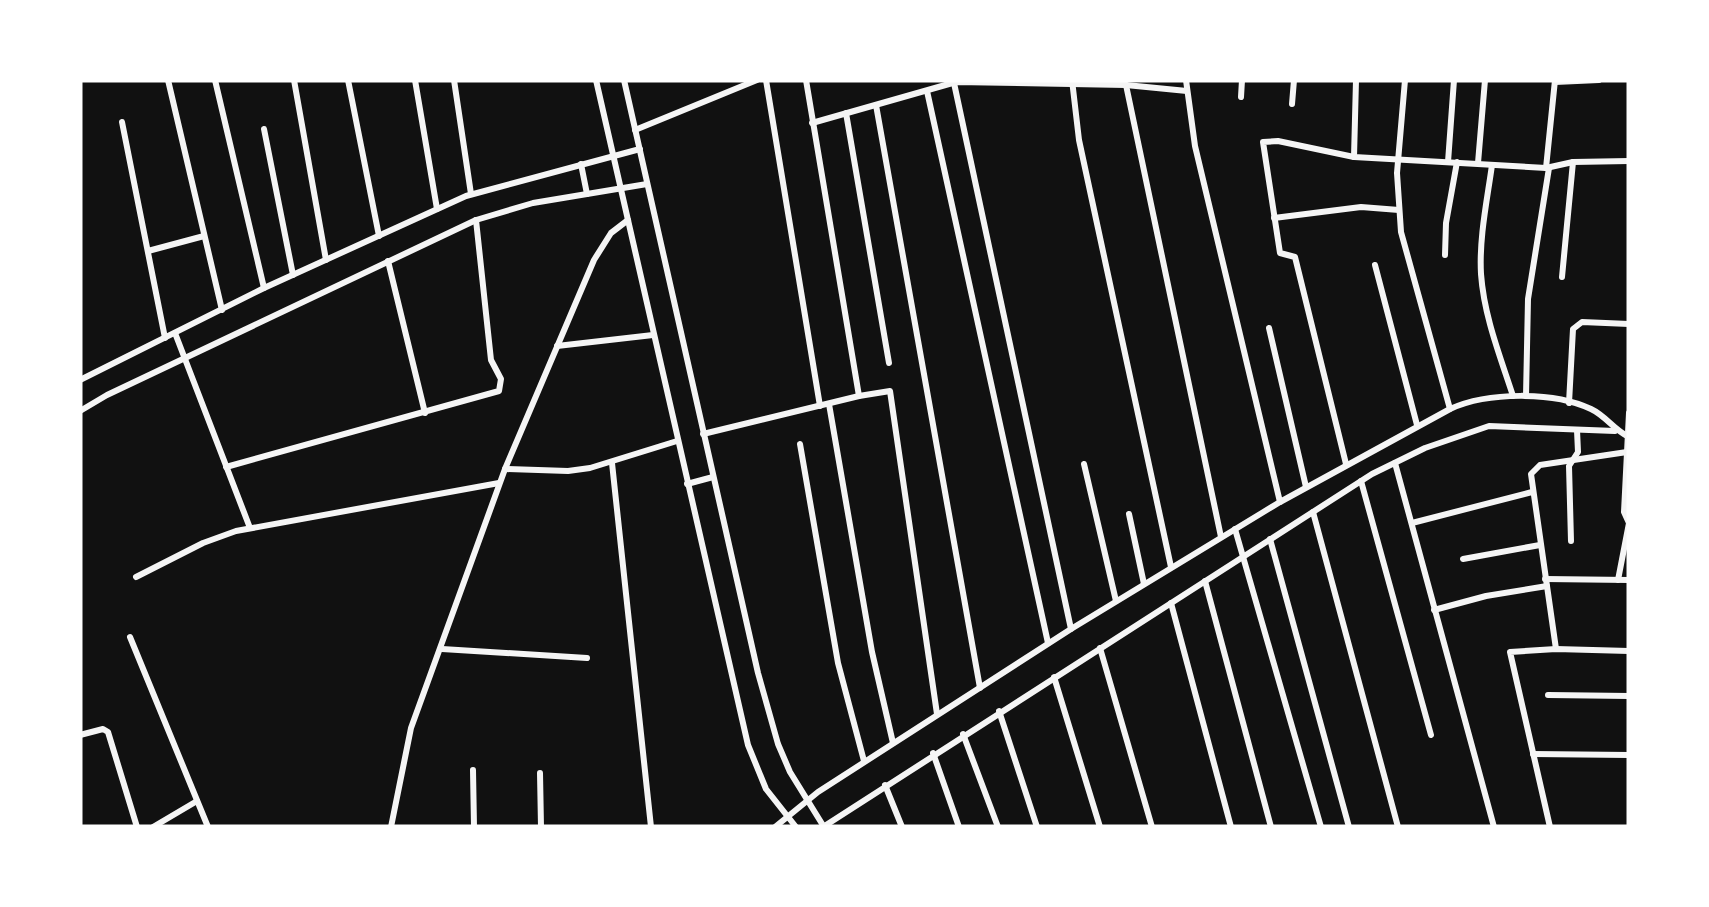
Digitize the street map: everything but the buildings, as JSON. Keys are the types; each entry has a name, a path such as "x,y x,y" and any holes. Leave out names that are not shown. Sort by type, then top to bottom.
{"street":[{"path":"168,80 222,310"},
{"path":"215,80 264,288"},
{"path":"294,80 326,260"},
{"path":"348,80 379,236"},
{"path":"414,80 437,209"},
{"path":"454,80 471,194"},
{"path":"596,80 748,745 766,790 796,827"},
{"path":"624,80 758,672 778,744 823,827 999,711 1395,463 1425,448 1490,426 1616,430"},
{"path":"636,130 758,80"},
{"path":"766,80 824,404 893,743"},
{"path":"806,80 860,396"},
{"path":"914,80 924,92 1048,643"},
{"path":"1186,80 1196,146 1280,502"},
{"path":"1241,97 1242,80"},
{"path":"1292,104 1294,80"},
{"path":"1354,157 1356,80"},
{"path":"1405,80 1398,160 1404,250 1450,409"},
{"path":"1448,162 1454,80"},
{"path":"1478,164 1485,80"},
{"path":"1526,396 1528,299 1548,168 1555,81 1600,80"},
{"path":"812,123 949,82 1115,83 1188,91"},
{"path":"949,82 1071,629"},
{"path":"1072,82 1079,140 1170,567"},
{"path":"1126,85 1221,537"},
{"path":"876,104 980,688"},
{"path":"846,113 889,363"},
{"path":"122,122 165,338"},
{"path":"264,129 293,275"},
{"path":"1346,464 1294,258 1280,254 1263,142 1354,157 1548,168 1572,162 1629,161"},
{"path":"80,380 264,288 471,194 640,149"},
{"path":"1444,254 1457,162"},
{"path":"1562,277 1572,162"},
{"path":"582,164 587,194"},
{"path":"1492,165 1483,226 1482,274 1489,321 1512,396"},
{"path":"80,412 106,394 476,220 534,203 648,184"},
{"path":"1274,218 1360,207 1399,210"},
{"path":"226,467 496,394 501,379 491,360 476,220"},
{"path":"391,827 411,728 500,482 600,249 611,233 628,220"},
{"path":"147,251 204,236"},
{"path":"388,261 425,413"},
{"path":"1374,265 1417,424"},
{"path":"1569,403 1572,329 1582,322 1629,324"},
{"path":"1269,328 1306,487"},
{"path":"174,333 250,528"},
{"path":"557,346 653,335"},
{"path":"704,434 886,390 891,394 937,715"},
{"path":"775,827 806,800 1048,643 1170,567 1417,424 1470,400 1526,396 1595,411 1629,437"},
{"path":"1618,580 1629,520 1624,512 1629,413"},
{"path":"1571,541 1569,466 1578,452 1577,430"},
{"path":"506,468 568,471 612,464 677,441"},
{"path":"800,444 838,663 864,762"},
{"path":"1556,649 1531,474 1534,468 1627,452"},
{"path":"1395,463 1494,827"},
{"path":"612,464 651,827"},
{"path":"1084,464 1116,601"},
{"path":"687,484 713,478"},
{"path":"1361,481 1431,735"},
{"path":"136,577 203,543 250,528 500,482"},
{"path":"1412,523 1532,492"},
{"path":"1313,512 1398,827"},
{"path":"1129,514 1144,584"},
{"path":"1235,529 1321,827"},
{"path":"1270,539 1349,827"},
{"path":"1463,559 1540,545"},
{"path":"1434,610 1546,583 1629,580"},
{"path":"1205,581 1271,827"},
{"path":"1171,603 1232,827"},
{"path":"130,637 208,827"},
{"path":"442,648 587,658"},
{"path":"1100,648 1152,827"},
{"path":"1550,827 1510,655 1515,650 1629,651"},
{"path":"1054,677 1100,827"},
{"path":"1548,695 1629,696"},
{"path":"999,711 1038,827"},
{"path":"80,735 108,732 137,827"},
{"path":"964,734 998,827"},
{"path":"934,753 959,827"},
{"path":"1533,754 1629,755"},
{"path":"473,770 474,827"},
{"path":"540,773 541,827"},
{"path":"884,785 902,827"},
{"path":"153,827 197,802"}]}
